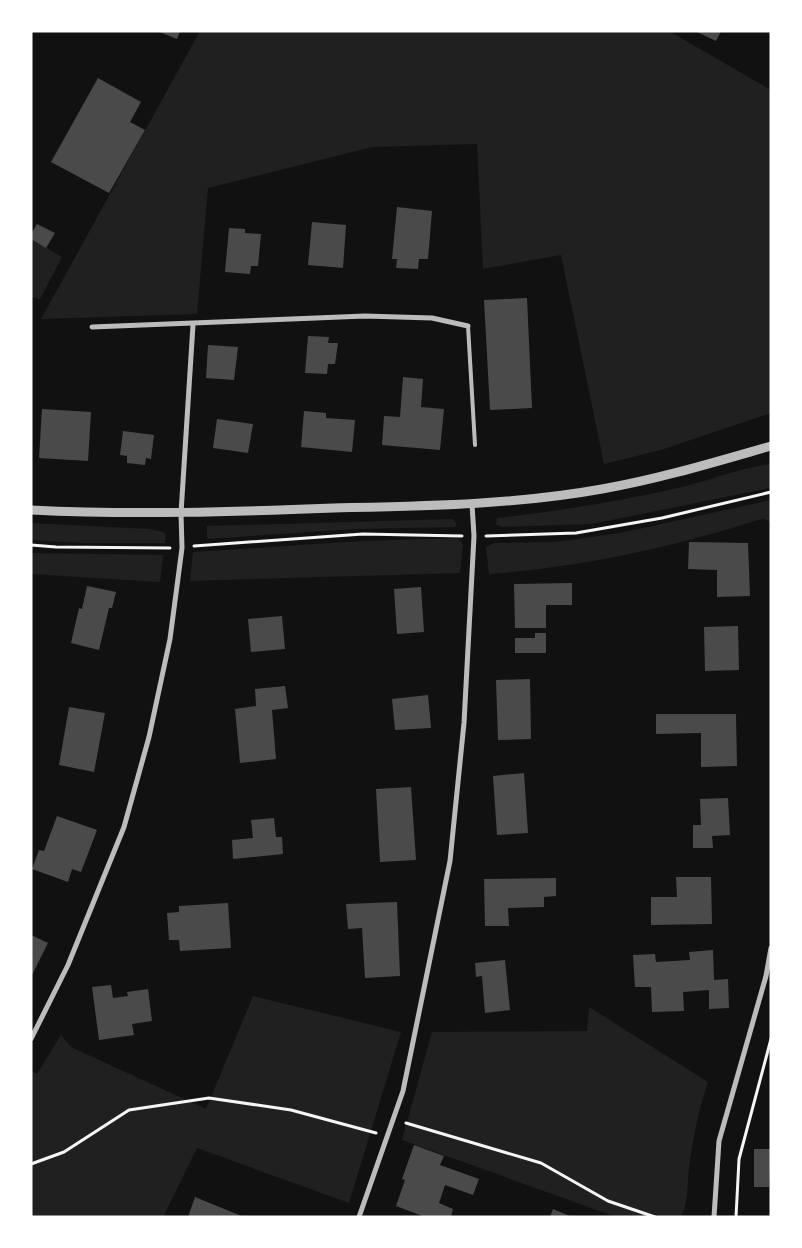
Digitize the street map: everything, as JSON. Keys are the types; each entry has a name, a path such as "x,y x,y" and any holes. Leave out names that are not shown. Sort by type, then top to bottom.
{"street":[{"path":"92,327 364,316 432,318 468,326"},
{"path":"31,1039 68,965 124,827 148,737 170,639 182,548 181,513 193,324"},
{"path":"31,510 98,514 181,513 472,504 601,489 680,472 771,446"},
{"path":"359,1217 402,1091 450,861 464,723 474,536 472,504"},
{"path":"714,1217 719,1141 766,976 771,948"}],"lane":[{"path":"468,326 474,444"}],"path":[{"path":"31,545 56,548 182,548 363,534 474,536 576,533 662,518 771,492"},
{"path":"736,1217 739,1159 771,1039"},
{"path":"31,1164 64,1152 129,1110 209,1098 291,1110 388,1136"},
{"path":"394,1119 541,1164 608,1201 655,1217"}],"shaded area":[{"path":"200,31 669,31 771,90 771,413 661,450 604,464 561,255 483,269 477,144 372,147 208,188 197,314 41,319"},
{"path":"31,239 62,257 40,299 31,297"},
{"path":"771,464 770,488 592,524 502,527 496,524 497,518 567,509 636,497"},
{"path":"771,500 771,522 764,519 758,520 658,548 625,555 557,567 489,574 486,547 495,543 555,542 620,533"},
{"path":"453,519 457,524 455,527 356,529 207,539 207,526"},
{"path":"31,523 149,529 164,532 166,535 165,543 79,543 31,540"},
{"path":"458,538 463,544 460,573 190,581 193,552 362,541"},
{"path":"31,553 163,555 160,582 31,574"},
{"path":"253,996 401,1032 349,1203 197,1148 163,1217 31,1217 31,1071 37,1074 61,1035 71,1047 206,1109"},
{"path":"589,1007 708,1082 694,1134 687,1199 681,1217 616,1217 402,1140 432,1032 587,1031"}],"building":[{"path":"157,31 180,31 177,39"},
{"path":"695,31 721,31 716,41"},
{"path":"98,78 141,102 130,122 145,130 109,193 51,162"},
{"path":"397,207 432,211 428,259 419,259 418,269 396,268 397,259 392,259"},
{"path":"312,222 346,225 343,268 308,265"},
{"path":"37,224 55,233 46,248 31,239 31,234"},
{"path":"229,228 245,229 245,233 261,234 258,266 251,266 250,274 225,272"},
{"path":"527,298 532,408 490,410 484,300"},
{"path":"308,336 329,337 328,343 338,343 335,364 328,364 327,374 305,373"},
{"path":"208,345 238,347 234,380 206,378"},
{"path":"403,377 423,379 421,407 444,409 440,450 382,445 384,416 400,417"},
{"path":"42,409 91,412 88,461 39,458"},
{"path":"304,411 326,413 326,418 355,420 352,452 301,447"},
{"path":"217,419 253,424 248,453 213,448"},
{"path":"123,431 154,435 151,459 146,458 145,465 127,463 127,456 120,455"},
{"path":"689,542 748,543 750,596 717,597 717,570 688,569"},
{"path":"572,583 572,605 546,605 546,628 515,628 514,584"},
{"path":"87,586 116,592 112,608 109,608 99,650 71,643 79,608 82,609"},
{"path":"421,587 424,632 397,634 394,589"},
{"path":"282,616 285,649 251,652 248,619"},
{"path":"738,626 739,670 705,671 704,627"},
{"path":"535,633 546,633 546,653 515,653 515,638 535,638"},
{"path":"530,679 531,739 498,740 496,680"},
{"path":"285,686 288,708 272,710 276,759 240,763 235,709 256,706 255,689"},
{"path":"428,695 431,728 395,730 392,699"},
{"path":"69,707 105,713 94,772 59,765"},
{"path":"656,714 736,714 737,766 701,767 701,733 656,734"},
{"path":"524,773 528,833 497,835 493,776"},
{"path":"411,787 416,860 380,862 376,789"},
{"path":"728,798 730,835 712,836 713,848 693,848 693,825 701,825 700,799"},
{"path":"57,816 97,830 81,872 72,869 68,882 32,869 39,850 44,851"},
{"path":"274,818 276,837 282,837 283,854 233,859 232,840 253,838 251,820"},
{"path":"676,877 711,877 712,924 651,925 651,897 677,897"},
{"path":"556,878 556,896 544,897 544,907 508,908 509,926 485,926 484,879"},
{"path":"397,902 400,976 365,978 362,928 348,929 346,904"},
{"path":"228,903 231,948 180,951 179,940 169,940 167,913 179,912 179,906"},
{"path":"31,935 48,943 31,977"},
{"path":"713,950 714,980 728,979 729,1008 709,1009 709,990 683,992 684,1011 652,1012 651,987 635,987 633,955 655,954 656,962 690,960 689,952"},
{"path":"505,960 510,1010 485,1013 482,976 476,977 475,963"},
{"path":"111,985 113,998 128,996 127,992 148,989 152,1021 132,1024 134,1035 99,1040 92,987"},
{"path":"414,1145 444,1156 440,1165 479,1179 473,1195 445,1185 439,1203 453,1209 451,1217 425,1217 396,1206 405,1180 402,1179"},
{"path":"754,1149 771,1149 769,1187 754,1187"},
{"path":"195,1197 244,1217 188,1217"},
{"path":"553,1209 572,1217 550,1217"}]}
